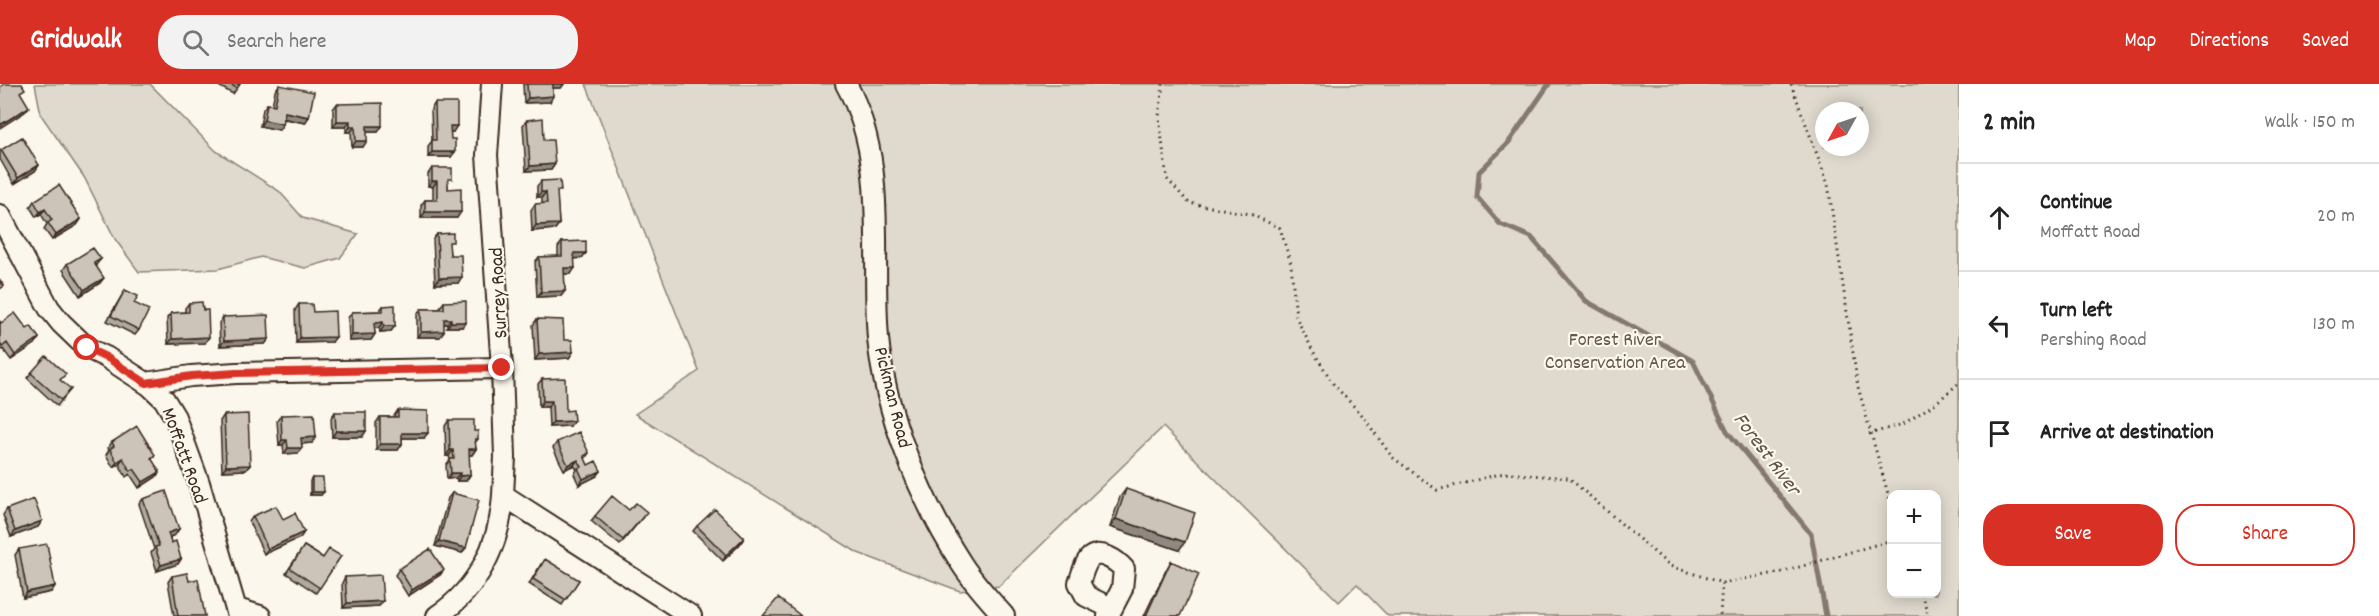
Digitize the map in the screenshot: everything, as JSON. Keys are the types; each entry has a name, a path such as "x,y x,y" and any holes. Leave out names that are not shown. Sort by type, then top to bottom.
{"street":[{"name":"Surrey Road","path":"437,616 467,590 485,565 498,532 503,495 505,457 502,368 487,155 492,84"},
{"name":"Pickman Road","path":"846,84 858,105 875,180 878,340 885,382 901,438 944,534 962,565 1004,616"},
{"name":"Moffatt Road","path":"0,215 60,323 87,348 106,357 146,383 164,399 175,417 199,483 237,613"},
{"path":"146,383 192,376 236,373 502,368"},
{"path":"503,495 691,616"},
{"path":"237,613 260,616"}],"path":[{"path":"1163,84 1160,117 1167,179 1189,203 1250,214 1280,228 1291,264 1296,317 1334,385 1362,415 1392,457 1437,490 1504,473 1569,478 1670,566 1722,583 1782,572 1887,541"},
{"path":"1791,84 1828,184 1858,387 1869,434 1887,492"},
{"path":"1869,434 1902,424 1936,404 1959,384"},
{"path":"1720,616 1722,583"},
{"path":"1922,598 1929,616"}],"green space":[{"path":"35,84 150,84 216,151 279,191 303,218 358,234 340,258 305,268 261,257 218,269 139,272 115,239 84,177 41,115"},
{"name":"Forest River Conservation Area","path":"586,84 1959,84 1959,616 1388,616 1357,584 1339,602 1163,427 999,586 960,591 858,553 635,414 699,371"}],"building":[{"path":"4,84 22,84 25,89 20,92 29,107 0,125 0,87"},
{"path":"527,84 553,84 553,96 528,98"},
{"path":"279,85 314,92 309,117 285,112 283,124 264,120 267,104 275,105"},
{"path":"382,103 382,126 367,126 367,141 356,141 355,126 350,127 350,121 337,121 337,104"},
{"path":"435,103 457,103 457,126 450,126 451,139 455,139 455,152 432,152 432,140 436,140"},
{"path":"543,118 544,140 553,140 555,164 530,166 527,120"},
{"path":"22,137 39,165 18,178 1,150"},
{"path":"432,168 452,168 452,179 448,179 448,189 461,188 461,212 425,212 425,200 437,200 437,181 432,181"},
{"path":"560,180 561,191 557,191 559,224 536,225 535,204 547,203 546,192 541,192 541,181"},
{"path":"59,185 81,219 56,235 48,223 52,220 45,209 40,212 34,201"},
{"path":"453,233 453,242 449,242 450,255 461,255 462,277 439,278 437,234"},
{"path":"586,241 586,253 574,253 575,268 564,268 565,291 541,292 539,257 562,256 562,242"},
{"path":"93,248 101,259 94,263 104,278 84,290 67,264"},
{"path":"125,290 138,296 134,303 149,310 139,330 111,316"},
{"path":"466,301 466,322 451,322 451,319 444,319 444,331 421,332 421,309 444,309 444,302"},
{"path":"202,302 203,310 208,310 209,337 172,339 171,313 189,312 189,303"},
{"path":"299,304 312,304 313,312 335,311 336,337 300,338"},
{"path":"395,305 395,326 384,326 383,322 374,323 375,334 352,335 352,312 383,311 383,306"},
{"path":"15,313 27,329 31,326 39,338 15,355 7,343 2,347 0,343 0,321 1,323"},
{"path":"268,315 269,339 224,341 223,317"},
{"path":"537,319 563,320 564,340 572,340 573,352 539,354"},
{"path":"46,356 66,374 60,380 71,389 61,400 31,373"},
{"path":"565,378 566,411 573,410 574,421 553,422 552,401 543,401 542,379"},
{"path":"398,410 428,411 428,433 402,433 402,444 380,444 380,417 398,417"},
{"path":"335,412 366,412 366,431 336,431"},
{"path":"248,414 250,465 226,466 224,415"},
{"path":"314,414 316,437 301,438 302,448 288,448 287,440 282,440 281,415"},
{"path":"449,420 474,420 474,431 478,431 478,439 475,439 476,449 469,449 470,475 460,476 460,473 451,473 450,459 454,459 453,450 450,450"},
{"path":"137,426 155,455 151,458 160,472 143,482 134,469 130,471 123,458 117,462 110,449 114,446 112,442"},
{"path":"579,432 589,453 584,456 588,465 596,461 601,471 583,479 578,468 582,467 578,460 568,465 557,442"},
{"path":"312,478 323,478 324,492 312,492"},
{"path":"1126,489 1195,513 1185,542 1116,519"},
{"path":"166,491 179,529 168,533 171,543 176,541 181,559 161,565 155,547 159,546 143,499"},
{"path":"452,493 479,500 466,548 439,541"},
{"path":"612,496 629,510 636,503 647,512 623,540 595,516"},
{"path":"34,499 42,521 15,531 7,509"},
{"path":"276,506 283,519 295,513 304,532 268,549 253,516"},
{"path":"715,509 744,538 726,555 697,526"},
{"path":"47,544 55,586 27,592 19,549"},
{"path":"304,546 323,558 329,549 341,556 320,588 290,568"},
{"path":"430,549 444,570 412,590 399,569"},
{"path":"545,559 579,580 566,600 533,579"},
{"path":"1171,561 1199,574 1180,616 1146,616"},
{"path":"187,573 189,581 198,579 205,616 178,616 172,576"},
{"path":"381,575 383,601 347,603 345,577"},
{"path":"778,598 801,616 763,616"}],"waterway":[{"name":"Forest River","path":"1549,84 1509,142 1479,172 1477,197 1500,224 1531,237 1586,301 1693,361 1727,431 1811,534 1826,616"}],"route":[{"path":"87,348 106,357 146,383 192,376 236,373 502,368"}]}
